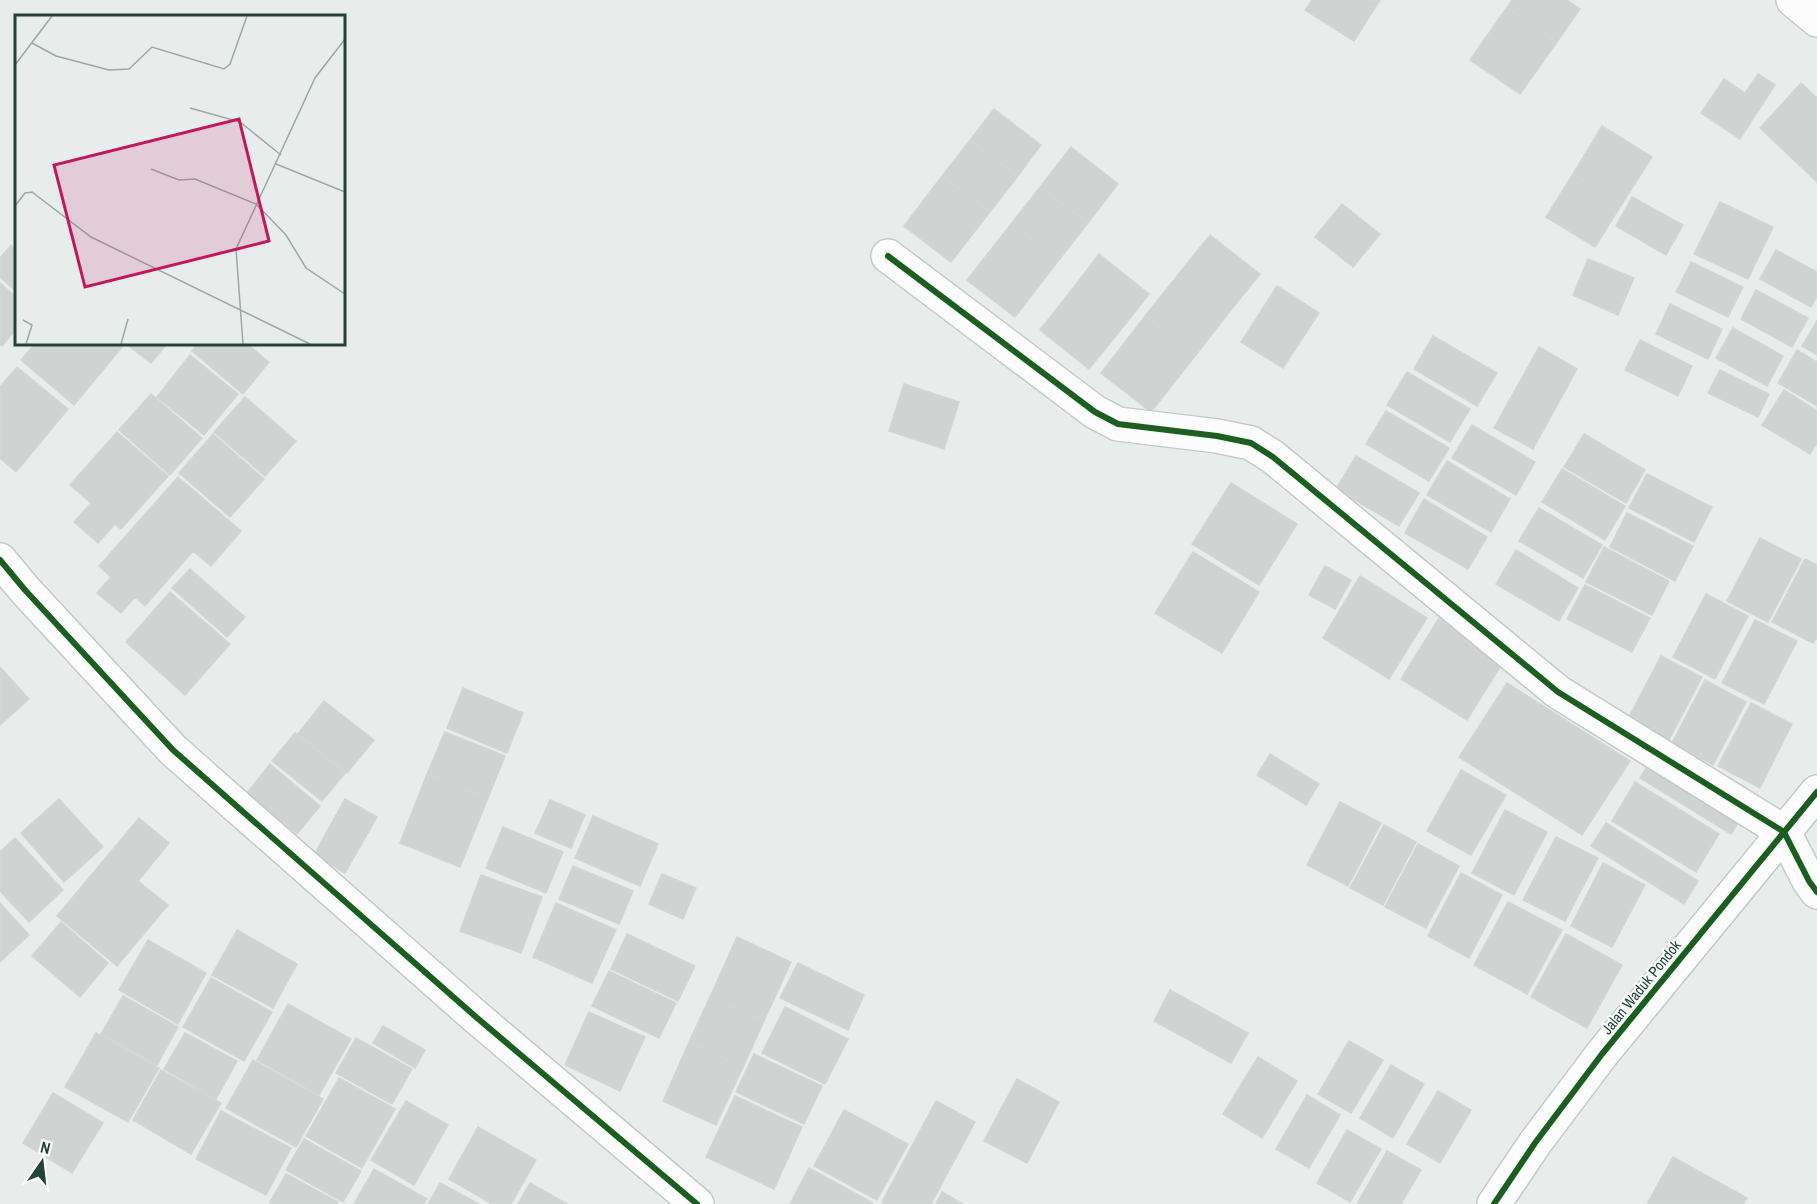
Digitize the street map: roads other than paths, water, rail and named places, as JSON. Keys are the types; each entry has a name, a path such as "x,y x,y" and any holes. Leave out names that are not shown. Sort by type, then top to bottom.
{"street":[{"path":"1793,0 1817,20"},
{"path":"888,256 1095,412 1110,420 1118,424 1140,428 1217,435 1251,443 1273,457 1558,692 1784,832 1817,892"},
{"path":"0,560 173,750 476,1017 697,1204"},
{"name":"Jalan Waduk Pondok","path":"1494,1204 1535,1143 1602,1054 1817,792"}]}
